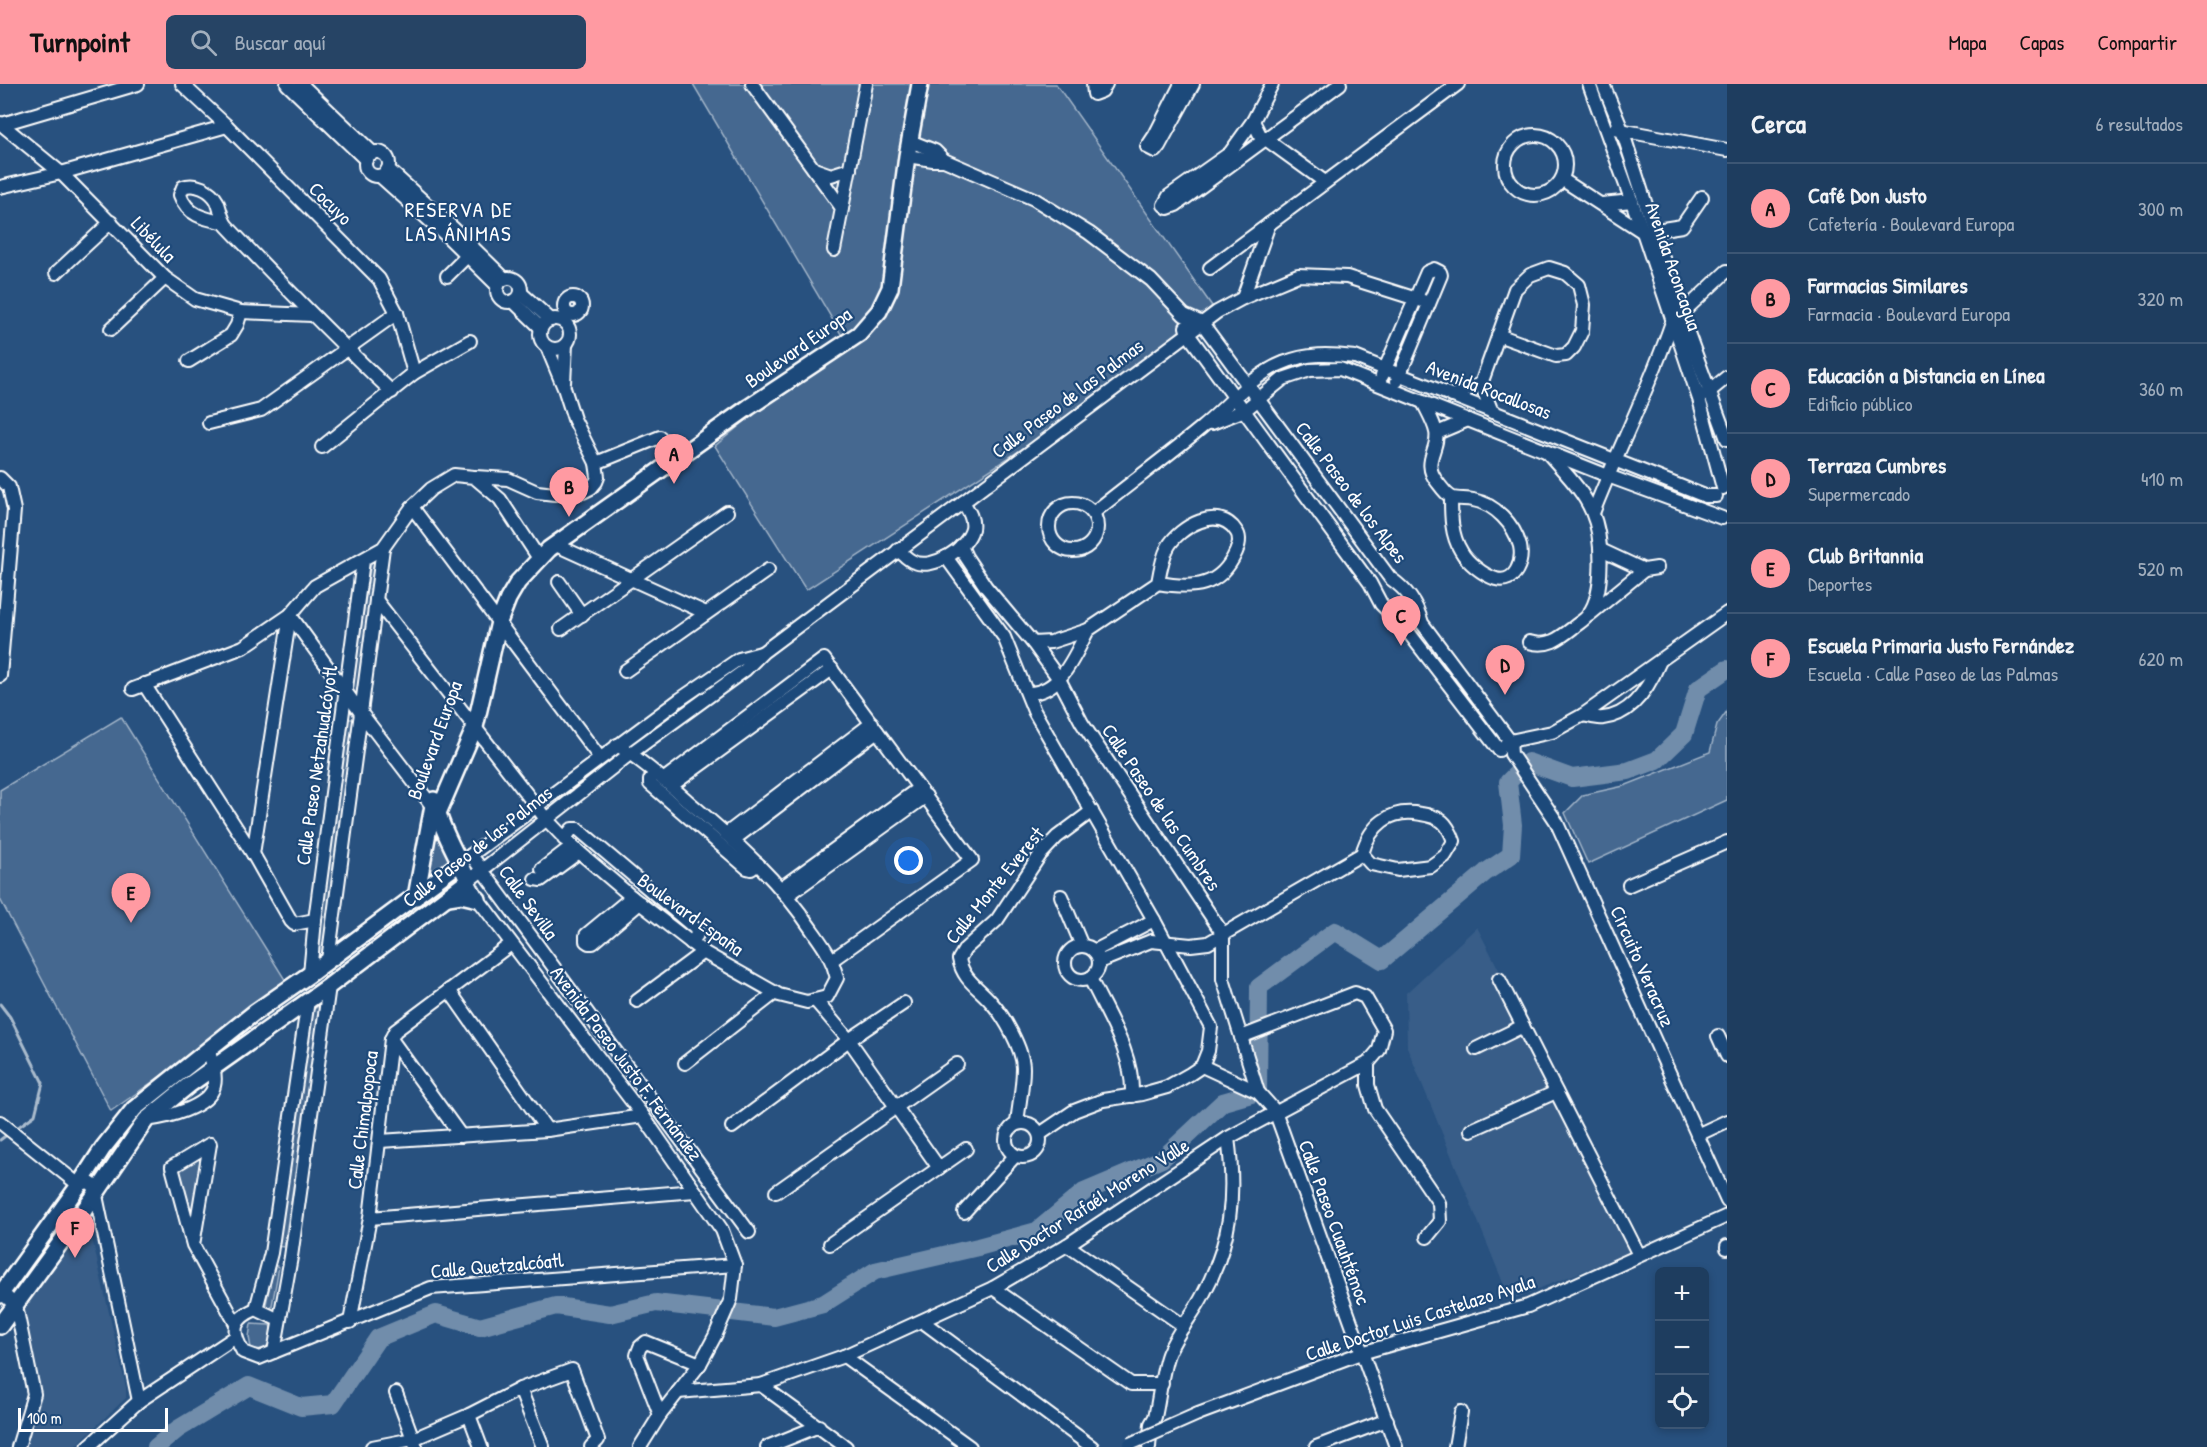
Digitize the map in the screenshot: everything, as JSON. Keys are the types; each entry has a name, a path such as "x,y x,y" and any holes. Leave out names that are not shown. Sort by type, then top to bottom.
{"main road":[{"name":"Boulevard Europa","path":"416,897 435,809 472,723 497,619 518,582 546,552 749,407 859,334 879,311 890,288 908,148 920,84"},
{"name":"Boulevard Europa","path":"435,809 442,828 466,859"},
{"name":"Calle Paseo de las Palmas","path":"1,1293 103,1148 134,1109 254,1012 310,974 466,859"},
{"name":"Avenida Paseo Justo F. Fernández","path":"466,859 468,881"},
{"name":"Calle Paseo de las Palmas","path":"0,1326 146,1120 213,1068 329,986 468,881"},
{"path":"445,898 462,895 478,899"}],"street":[{"path":"1,123 138,84"},
{"name":"Cocuyo","path":"182,84 227,126 379,279 398,313 414,373"},
{"path":"288,84 304,91 370,157"},
{"path":"752,84 842,208"},
{"path":"834,250 866,84"},
{"path":"1094,84 1094,94 1102,91 1106,84"},
{"path":"1189,84 1159,146 1155,151 1150,150 1147,147 1148,143 1189,84"},
{"path":"1259,130 1272,84"},
{"path":"1281,84 1259,130 1176,205 1168,208 1164,205 1169,196 1259,130 1332,86"},
{"path":"1210,268 1458,84"},
{"name":"Avenida Aconcagua","path":"1589,84 1632,201 1648,232"},
{"name":"Avenida Aconcagua","path":"1603,84 1622,130 1648,232 1699,399 1722,490 1716,511 1725,519"},
{"name":"Libélula","path":"1,123 61,173 165,278 195,299 241,312 312,315"},
{"path":"0,187 61,173 227,126"},
{"path":"1605,127 1727,150"},
{"path":"1259,130 1325,182"},
{"path":"1545,136 1561,149 1565,159 1563,180 1548,193 1539,195 1520,192 1513,186 1505,169 1508,151 1515,142 1524,137 1545,136"},
{"path":"908,148 933,160 944,160 1034,199 1089,233 1151,280 1184,315 1202,323"},
{"path":"370,157 385,155 389,161 384,172"},
{"path":"370,157 368,171 373,175 384,172"},
{"path":"813,168 831,175 850,169"},
{"path":"384,172 501,282"},
{"path":"1563,180 1648,232 1682,226 1702,197"},
{"path":"1602,204 1632,201"},
{"path":"56,273 111,222"},
{"path":"223,222 312,315 392,392"},
{"path":"1243,298 1269,223"},
{"path":"451,233 467,256 501,282"},
{"path":"447,276 467,256"},
{"path":"1492,412 1481,384 1498,336 1515,289 1530,275 1549,268 1565,273 1579,285 1584,305 1582,331 1574,347 1566,355 1556,356 1498,336"},
{"path":"1377,384 1386,370 1427,272 1434,269 1441,275 1393,390"},
{"path":"1593,513 1676,318 1727,271"},
{"name":"Calle Paseo de las Palmas","path":"468,881 630,753 745,670 762,652 1217,312 1243,298 1298,275 1347,277 1429,303"},
{"path":"111,329 165,278"},
{"path":"315,920 294,924 291,921 253,854 138,686 243,647 290,615 315,586 383,548 412,507 431,489 454,475 508,479 537,492 555,494 572,494 591,488 596,483 598,477 596,462 574,420 564,387 547,347 541,339 541,328 517,297 519,282 512,278 501,282"},
{"path":"501,282 499,297 505,301 517,297 559,318 569,331 566,344 564,387"},
{"path":"189,361 231,335 241,312"},
{"path":"209,423 261,410 398,313"},
{"path":"1184,315 1188,334"},
{"path":"541,328 559,318"},
{"name":"Avenida Aconcagua","path":"1676,318 1711,392 1727,439"},
{"name":"Calle Paseo de los Alpes","path":"1202,323 1390,578 1404,587 1417,605 1422,623 1509,751"},
{"name":"Calle Paseo de los Alpes","path":"1188,334 1375,590 1382,604 1406,629 1509,751"},
{"path":"322,447 414,373 470,341"},
{"path":"547,347 559,348 566,344"},
{"name":"Avenida Rocallosas","path":"1203,427 1248,385 1281,363 1306,356 1328,354 1355,357 1705,495 1722,490"},
{"name":"Avenida Rocallosas","path":"1203,427 1245,410 1283,379 1310,370 1340,369 1608,476 1725,519"},
{"path":"1699,399 1711,392 1727,377"},
{"path":"1452,396 1481,384"},
{"path":"1423,402 1437,433 1429,462 1436,481 1451,497 1483,502 1499,513 1511,527 1520,545 1521,562 1515,573 1508,579 1497,579 1482,571 1460,550 1453,531 1451,497"},
{"path":"1437,433 1468,420"},
{"path":"1518,440 1524,424"},
{"path":"1093,513 1203,427"},
{"path":"596,462 660,437"},
{"path":"1547,452 1581,493 1593,513 1601,550 1599,587 1589,615"},
{"path":"474,477 500,499 546,552 634,580 706,613"},
{"path":"0,478 9,487 14,510 0,676"},
{"path":"898,550 912,562 927,564 946,557 961,546 972,530 971,516 963,502"},
{"path":"412,507 600,758"},
{"path":"561,630 727,512"},
{"path":"1033,643 1051,642 1088,630 1158,583 1184,587 1209,582 1220,576 1231,563 1239,547 1239,536 1235,528 1226,521 1215,518 1197,522 1184,530 1166,549 1158,583"},
{"name":"Calle Paseo de las Cumbres","path":"961,546 986,587 1033,643 1059,679 1082,723 1223,934"},
{"name":"Calle Paseo Netzahualcóyotl","path":"328,960 383,548"},
{"path":"1601,550 1644,570"},
{"path":"946,557 1004,637 1029,693 1034,711 1154,921 1211,1027 1208,1051 1202,1066 1167,1087 1132,1096 1103,1100 1074,1111 1040,1134"},
{"name":"Calle Paseo Netzahualcóyotl","path":"310,974 315,920 363,561"},
{"path":"1529,642 1539,645 1556,641 1644,570 1657,568"},
{"path":"625,671 768,570"},
{"path":"1375,590 1390,578"},
{"path":"559,582 582,615"},
{"path":"974,596 986,587"},
{"name":"Boulevard España","path":"376,600 546,819 572,846 703,952 775,993 807,1002 815,1000"},
{"path":"1509,751 1583,715 1727,613"},
{"path":"290,615 361,713 435,809"},
{"path":"253,854 290,615"},
{"path":"1029,693 1046,690 1059,679 1088,630"},
{"name":"Calle Paseo de las Palmas","path":"466,859 617,745 739,659 762,652"},
{"path":"758,864 752,869 747,868 650,784 650,780 663,780 727,739 779,700 822,660 966,859 830,956"},
{"path":"1583,715 1602,719 1622,712 1638,699 1650,684 1659,663"},
{"path":"779,700 830,671"},
{"path":"730,837 872,729"},
{"path":"617,745 630,753 730,837 784,892 830,956 837,978 827,997 815,1000 849,1040 939,1168"},
{"name":"Circuito Veracruz","path":"1509,751 1556,821 1727,1201"},
{"path":"784,892 920,794"},
{"name":"Calle Monte Everest","path":"1017,1123 1023,1066 1020,1052 997,1009 961,972 959,959 965,949 997,920 1056,837 1092,811"},
{"path":"1060,896 1092,953 1097,972 1090,978 1072,977 1066,967 1067,955 1071,950 1092,953 1151,941 1191,945 1208,943 1362,854 1366,838 1382,821 1393,815 1410,812 1437,817 1449,827 1454,842 1445,856 1431,866 1398,870 1371,864 1362,854"},
{"path":"572,846 572,829 578,829 696,928 697,935 691,943"},
{"path":"1629,885 1727,842"},
{"name":"Calle Sevilla","path":"466,859 482,870 749,1232"},
{"name":"Avenida Paseo Justo F. Fernández","path":"468,881 478,899 511,944 643,1116 722,1230 735,1265 731,1299 715,1336 700,1364 660,1415 640,1447"},
{"path":"1092,953 1154,921"},
{"path":"1223,934 1223,979 1258,1092"},
{"name":"Calle Chimalpopoca","path":"350,1322 370,1218 391,1039 395,1031 511,944"},
{"path":"637,1001 703,952"},
{"path":"1090,978 1130,1062 1133,1079 1132,1096"},
{"path":"1499,979 1639,1255"},
{"path":"279,1320 256,1309 244,1314 236,1324 234,1338 243,1352 258,1358 274,1352 291,1257 329,986"},
{"path":"449,990 547,1130"},
{"path":"685,1063 775,993"},
{"path":"1241,1036 1294,1018 1355,993 1365,998 1384,1030 1379,1050 1368,1063 1368,1085 1375,1108 1439,1203 1440,1221 1427,1237"},
{"path":"256,1309 271,1253 308,1000"},
{"path":"732,1127 849,1040 904,1003"},
{"path":"1476,1049 1523,1026"},
{"path":"1718,1036 1727,1056"},
{"path":"391,1039 461,1136"},
{"path":"208,1049 213,1068"},
{"name":"Calle Doctor Rafaél Moreno Valle","path":"678,1392 761,1385 844,1356 993,1288 1067,1245 1228,1138 1368,1063"},
{"path":"776,1192 957,1064"},
{"path":"1202,1066 1258,1092 1275,1111"},
{"path":"1471,1130 1556,1092"},
{"path":"134,1109 146,1120"},
{"name":"Calle Paseo Cuauhtémoc","path":"1275,1111 1396,1447"},
{"path":"380,1141 547,1130 643,1116"},
{"path":"1697,1135 1727,1121"},
{"path":"0,1122 79,1185 90,1182 94,1186 139,1401"},
{"path":"1017,1123 1033,1125 1040,1134 1040,1146 1037,1151 1027,1157 1015,1156 1005,1142 1008,1130 1017,1123"},
{"path":"1149,1447 1151,1425 1155,1417 1168,1354 1204,1294 1220,1257 1228,1227 1233,1198 1228,1138"},
{"path":"193,1245 210,1144 172,1167 193,1245 236,1324"},
{"path":"830,1244 966,1149"},
{"path":"964,1212 1015,1156"},
{"path":"370,1218 695,1191"},
{"path":"722,1230 735,1214"},
{"name":"Calle Doctor Luis Castelazo Ayala","path":"1126,1445 1198,1414 1361,1353 1528,1306 1727,1216"},
{"path":"1067,1245 1184,1326"},
{"path":"271,1253 291,1257"},
{"name":"Calle Quetzalcóatl","path":"274,1352 431,1288 735,1265"},
{"path":"993,1288 1131,1384 1162,1384"},
{"path":"1,1293 16,1306 34,1394 18,1447"},
{"path":"922,1321 1092,1447"},
{"path":"88,1447 139,1401 234,1338"},
{"path":"660,1415 637,1355 640,1347 646,1342 700,1364"},
{"path":"844,1356 970,1447"},
{"path":"372,1447 414,1443 520,1389 572,1370 598,1440 591,1447"},
{"path":"761,1385 846,1447"},
{"path":"520,1389 543,1447"},
{"path":"396,1393 414,1443"},
{"path":"1455,1447 1461,1412"},
{"path":"469,1415 481,1447"},
{"path":"1316,1447 1387,1420"},
{"path":"767,1447 791,1442 819,1426"}],"shaded area":[{"path":"693,84 1056,84 1212,306 1165,350 1100,398 806,590 715,446 844,339"},
{"path":"377,561 357,696 351,696 371,562"},
{"path":"1727,711 1727,800 1588,864 1565,813 1583,795 1624,786 1710,752 1717,725"},
{"path":"121,717 289,986 111,1111 0,899 0,790"},
{"path":"347,719 354,719 324,955 316,959"},
{"path":"435,831 451,856 450,862 426,881"},
{"path":"1477,927 1642,1248 1510,1300 1407,1047 1406,993"},
{"path":"321,1004 284,1247 276,1246 313,1010"},
{"path":"202,1153 191,1222 178,1167"},
{"path":"86,1212 126,1387 126,1398 74,1447 24,1447 37,1409 39,1395 21,1304"},
{"path":"274,1265 279,1267 271,1311 265,1309"},
{"path":"251,1324 270,1325 271,1339 263,1350 251,1348 249,1337"}],"waterway":[{"path":"156,1447 178,1429 249,1386 301,1407 333,1404 378,1338 436,1314 480,1327 556,1306 610,1314 656,1303 774,1317 823,1304 875,1271 1037,1231 1084,1192 1162,1159 1223,1102 1258,1092 1259,987 1335,931 1382,960 1486,872 1511,855 1513,825 1508,782 1528,762 1572,778 1628,771 1657,760 1684,734 1698,689 1727,669"},
{"path":"0,1004 10,1017 43,1083 35,1115 14,1130"},
{"path":"0,1140 8,1134"}],"place":[{"name":"Café Don Justo","path":"674,484"},
{"name":"Farmacias Similares","path":"569,517"},
{"name":"Educación a Distancia en Línea","path":"1401,646"},
{"name":"Terraza Cumbres","path":"1505,695"},
{"name":"Club Britannia","path":"131,923"},
{"name":"Escuela Primaria Justo Fernández","path":"75,1258"}],"district":[{"name":"RESERVA DE LAS ÁNIMAS","path":"459,221"}]}
